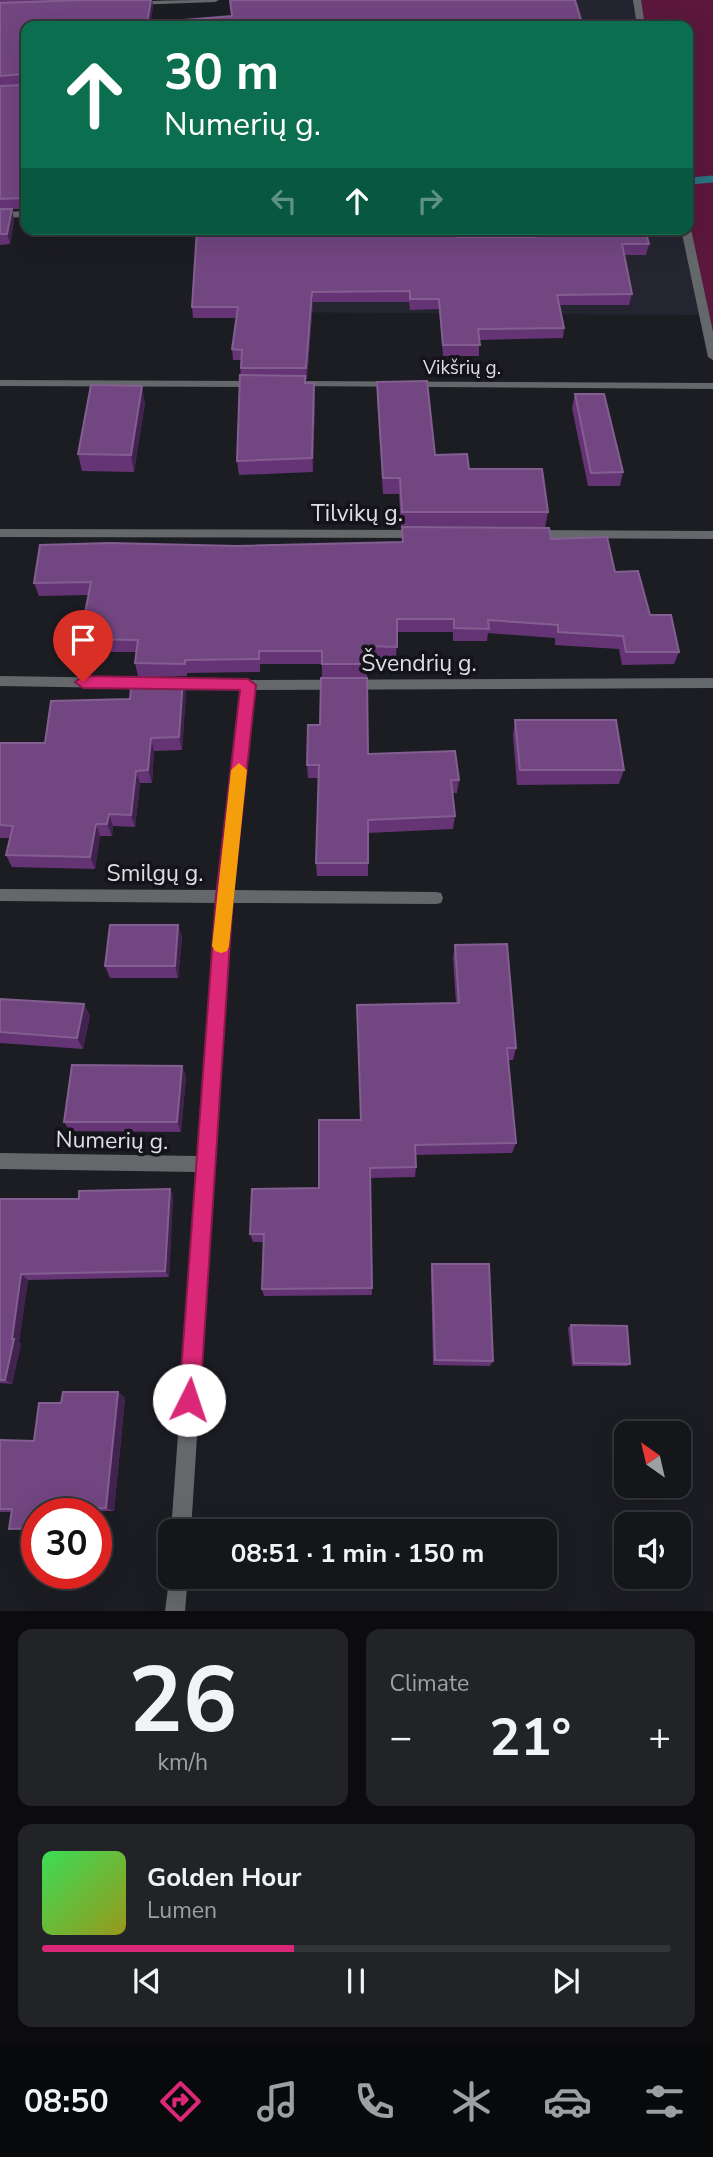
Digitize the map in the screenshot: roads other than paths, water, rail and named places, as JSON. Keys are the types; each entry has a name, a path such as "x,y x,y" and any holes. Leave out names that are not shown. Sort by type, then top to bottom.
{"street":[{"path":"125,4 215,0"},
{"path":"637,0 640,21"},
{"path":"0,215 21,214"},
{"path":"687,235 713,357"},
{"path":"0,383 266,384"},
{"name":"Vikšrių g.","path":"280,384 713,386"},
{"name":"Tilvikų g.","path":"0,533 437,534"},
{"path":"520,534 713,535"},
{"name":"Švendrių g.","path":"0,681 248,685 713,683"},
{"path":"182,1519 224,896 248,685"},
{"name":"Smilgų g.","path":"0,895 436,898"},
{"name":"Numerių g.","path":"0,1161 205,1164"},
{"path":"175,1611 177,1589"}],"waterway":[{"path":"693,181 713,179"}]}
